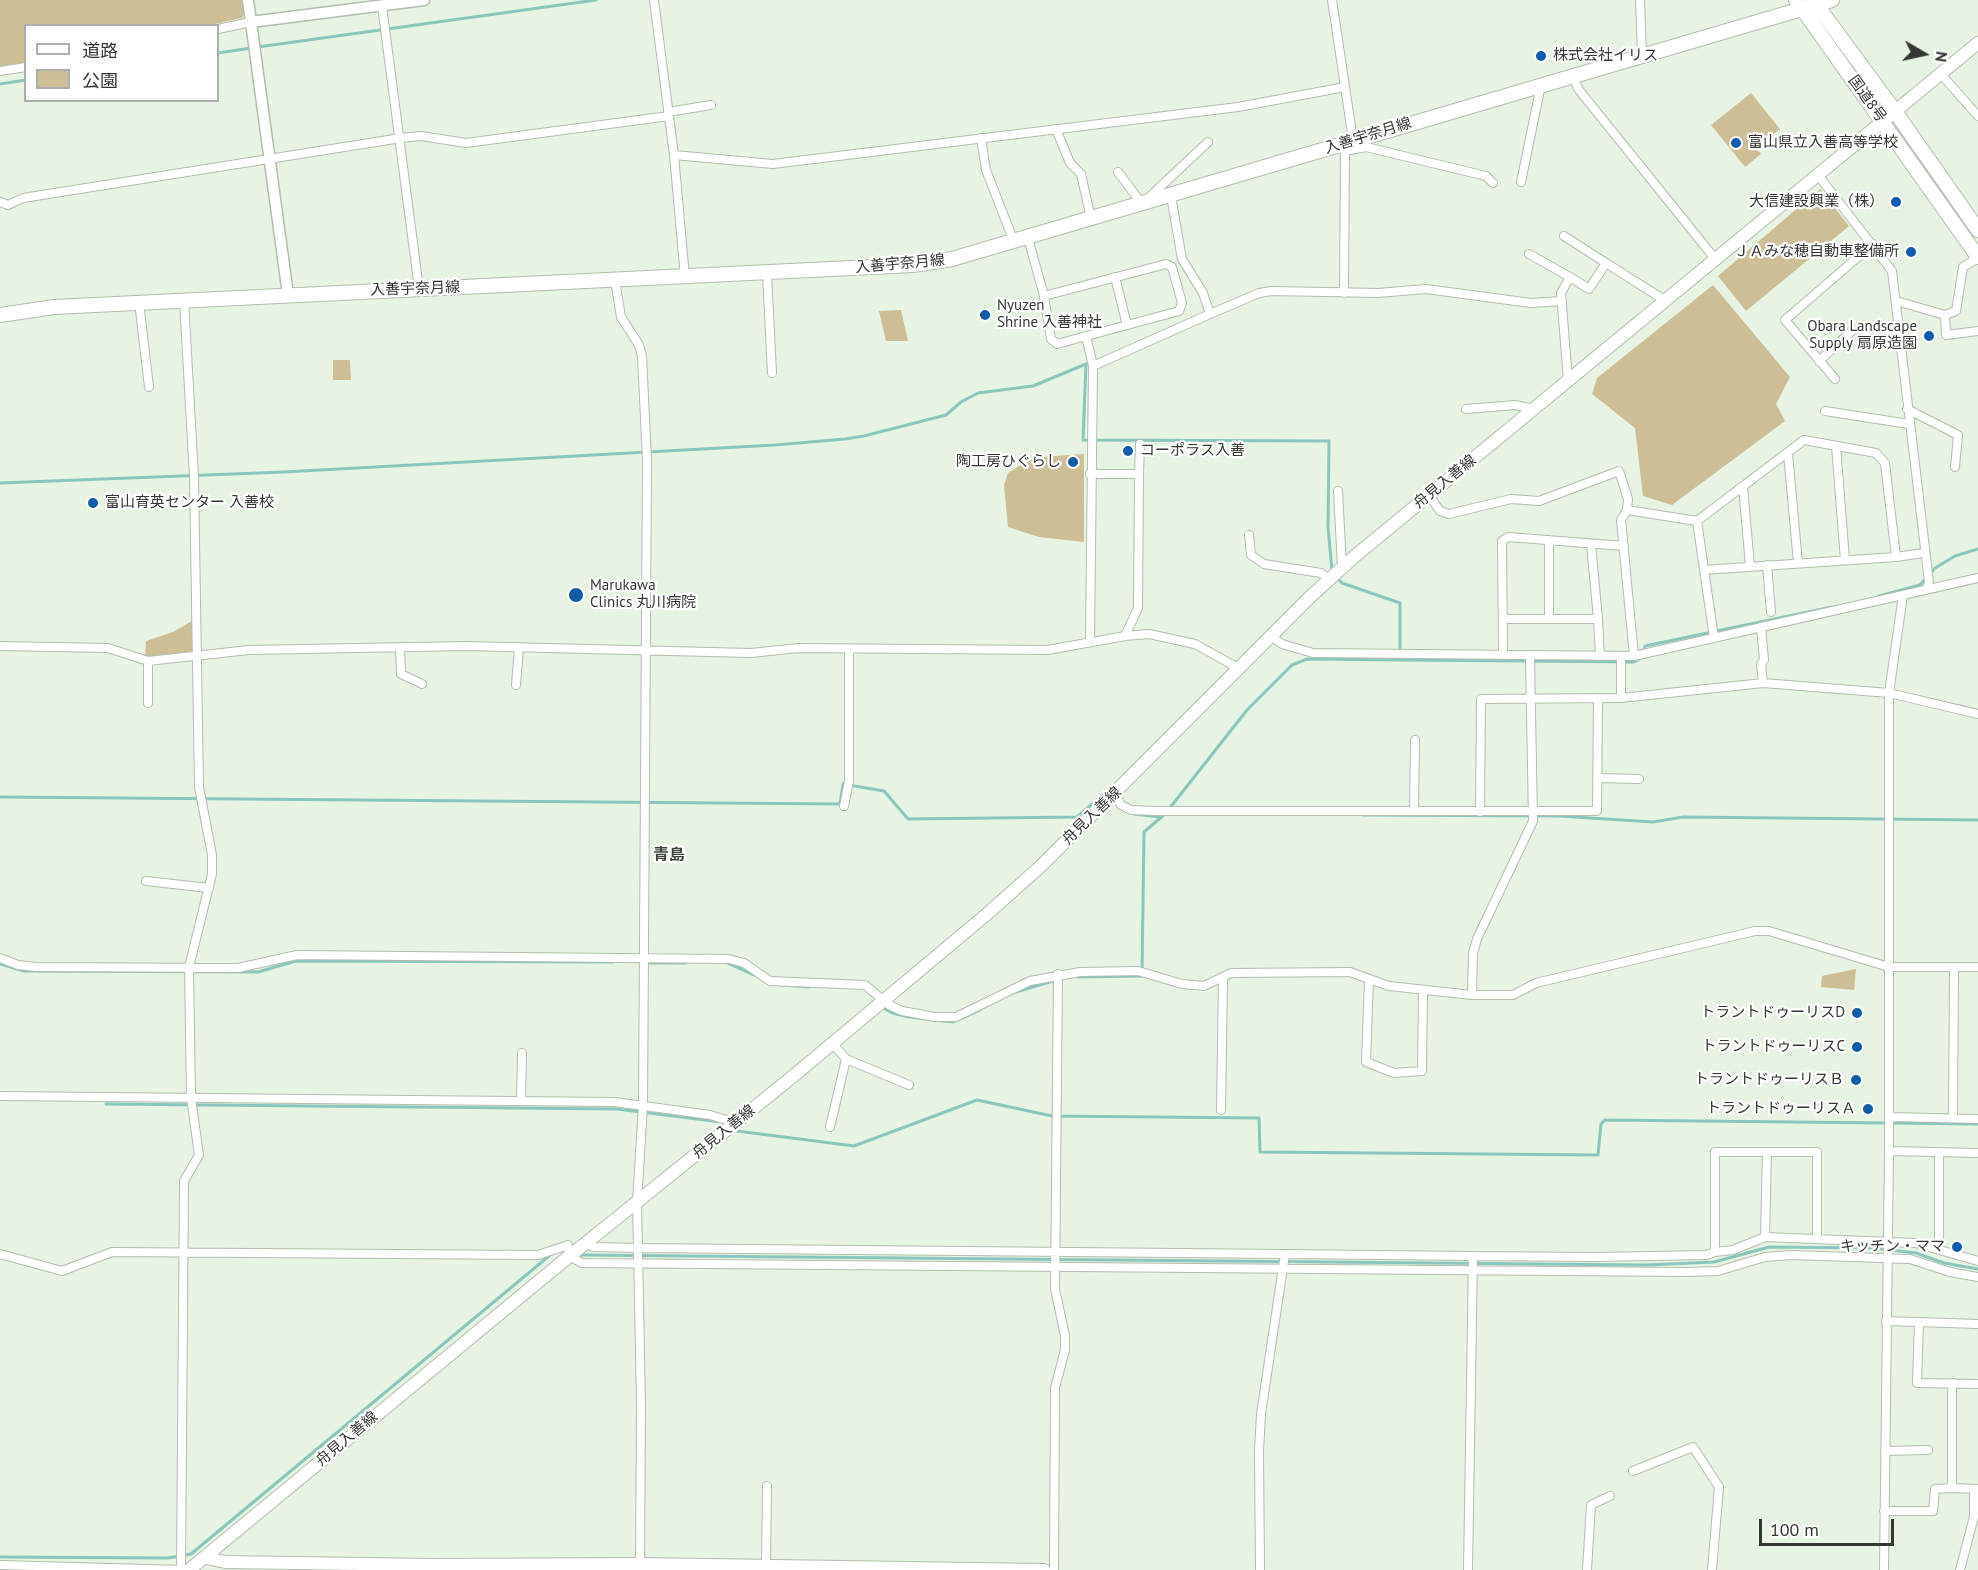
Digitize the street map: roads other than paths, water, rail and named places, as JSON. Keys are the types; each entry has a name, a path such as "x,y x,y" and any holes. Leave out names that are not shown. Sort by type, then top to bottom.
{"main road":[{"name":"入善宇奈月線","path":"0,315 54,307 139,302 767,273 913,265 952,259 1347,144 1806,3 1832,0"},
{"name":"国道8号","path":"1806,3 1894,110 1978,230"},
{"name":"国道8号","path":"1806,3 1882,120 1978,258"},
{"name":"舟見入善線","path":"189,1570 586,1242 736,1123 884,1000 1042,865 1342,567 1978,43"},
{"path":"206,1558 225,1566 766,1566 1044,1570"}],"street":[{"path":"248,0 288,295"},
{"path":"219,28 381,3 424,0"},
{"path":"654,0 674,155 685,277"},
{"path":"1332,0 1345,87 1347,144 1344,293"},
{"path":"1640,0 1642,54"},
{"path":"381,3 420,289"},
{"path":"0,71 24,67"},
{"path":"1940,73 1978,116"},
{"path":"1572,75 1579,90 1716,260"},
{"path":"1521,182 1541,84"},
{"path":"674,155 773,164 1238,107 1345,87"},
{"path":"0,202 8,204 23,198 401,138 421,136 466,143 668,114 711,105"},
{"path":"1056,129 1070,163 1081,174 1091,219"},
{"path":"981,138 986,170 1014,242"},
{"path":"1118,172 1142,204 1208,142"},
{"path":"1347,144 1486,176 1493,183"},
{"path":"1818,175 1873,244 1892,272 1923,553 1929,582 1927,590"},
{"path":"1171,196 1182,259 1203,293 1210,314"},
{"path":"1564,236 1666,301"},
{"path":"1028,238 1044,296 1051,339 1057,344 1179,311 1182,303 1172,267 1166,264 1044,296"},
{"path":"1834,379 1785,320 1873,244"},
{"path":"1529,254 1589,289 1606,263"},
{"path":"1896,301 1945,315 1956,310 1964,267 1978,258"},
{"path":"767,273 772,373"},
{"path":"1115,277 1126,325"},
{"path":"1568,381 1561,293 1570,277"},
{"path":"615,280 621,317 639,345 642,356 647,460 643,1106 638,1202 640,1567"},
{"path":"1093,366 1265,292 1344,293 1426,289 1531,303 1562,302"},
{"path":"0,1565 183,1570 184,1181 199,1155 191,1098 189,967 212,874 212,855 199,788 194,477 184,300"},
{"path":"139,302 149,387"},
{"path":"1945,315 1946,335 1978,331"},
{"path":"1819,361 1853,330"},
{"path":"1086,336 1093,366 1090,474 1090,641"},
{"path":"1466,409 1515,405 1534,409"},
{"path":"1907,409 1958,435 1955,467"},
{"path":"1825,411 1909,424"},
{"path":"1627,510 1697,521 1804,440 1876,453 1885,463 1896,557"},
{"path":"1125,636 1138,608 1140,444"},
{"path":"1836,446 1845,560"},
{"path":"1788,454 1797,563"},
{"path":"1429,495 1440,511 1449,514 1511,499 1539,501 1619,471 1628,499 1627,510 1621,520 1634,656"},
{"path":"1090,474 1139,474"},
{"path":"1743,488 1750,566"},
{"path":"1338,491 1342,567"},
{"path":"1697,521 1714,638"},
{"path":"1249,535 1251,555 1264,564 1321,573 1329,579"},
{"path":"1503,655 1502,541 1508,537 1624,546"},
{"path":"1549,540 1549,619"},
{"path":"1591,544 1600,656"},
{"path":"1704,570 1896,557 1923,553"},
{"path":"1767,565 1771,612"},
{"path":"1271,636 1282,644 1313,653 1634,656 1978,578"},
{"path":"1884,1570 1886,1239 1889,1151 1889,693 1903,596"},
{"path":"1503,619 1598,619"},
{"path":"1761,627 1763,683"},
{"path":"0,646 108,648 148,661 249,650 400,648 519,647 751,652 799,648 1053,650 1090,641 1149,634 1195,644 1240,669"},
{"path":"516,686 519,647"},
{"path":"400,648 400,674 422,684"},
{"path":"844,806 849,781 849,648"},
{"path":"1472,995 1473,953 1477,939 1533,822 1530,656"},
{"path":"1620,698 1621,656"},
{"path":"148,661 148,703"},
{"path":"1480,812 1481,699 1620,698 1763,683 1889,693 1978,714"},
{"path":"1115,794 1121,805 1131,810 1597,811 1598,698"},
{"path":"1414,811 1415,740"},
{"path":"1597,778 1639,779"},
{"path":"146,881 209,888"},
{"path":"0,958 18,965 36,967 238,968 297,955 729,959 744,963 770,981 866,985 889,1005 902,1011 935,1017 956,1017 1022,985 1058,974 1138,970 1182,984 1204,986 1231,973 1350,972 1389,986 1472,995 1514,995 1536,983 1755,931 1769,931 1889,967 1978,967"},
{"path":"1953,1118 1954,967"},
{"path":"1054,1570 1055,1388 1065,1343 1055,1289 1058,974"},
{"path":"1221,1110 1223,978"},
{"path":"1369,979 1366,1062 1394,1073 1422,1071 1423,990"},
{"path":"832,1043 846,1059 909,1085"},
{"path":"521,1101 522,1053"},
{"path":"830,1127 846,1059"},
{"path":"0,1096 615,1102 710,1115 736,1123"},
{"path":"1889,1118 1978,1119"},
{"path":"1889,1151 1978,1153"},
{"path":"1715,1252 1715,1152 1817,1152 1817,1237"},
{"path":"1765,1238 1767,1152"},
{"path":"1939,1152 1939,1250"},
{"path":"0,1254 62,1271 112,1252 538,1254 568,1245 569,1256 582,1263 638,1256 1056,1253 1594,1257 1706,1255 1733,1250 1765,1238 1817,1237 1915,1242 1978,1261"},
{"path":"586,1242 593,1247 638,1256 1055,1268 1686,1272 1718,1271 1766,1257 1791,1255 1911,1259 1950,1272 1978,1276"},
{"path":"1260,1570 1261,1414 1285,1254"},
{"path":"1468,1570 1473,1256"},
{"path":"1886,1321 1978,1323"},
{"path":"1919,1322 1917,1383 1978,1384"},
{"path":"1952,1383 1952,1488"},
{"path":"1633,1471 1692,1447 1719,1487 1712,1570"},
{"path":"1885,1451 1928,1450"},
{"path":"766,1566 767,1486"},
{"path":"1884,1511 1933,1511 1935,1488 1976,1489 1974,1517 1960,1570"},
{"path":"1587,1570 1591,1505 1610,1496"}],"waterway":[{"path":"258,47 596,0"},
{"path":"219,53 251,48"},
{"path":"0,84 24,80"},
{"path":"0,483 284,472 775,445 845,439 946,415 961,402 978,393 1033,386 1086,364 1083,440 1329,441 1328,527 1332,571"},
{"path":"1879,596 1920,585 1935,568 1955,556 1978,549"},
{"path":"1337,578 1342,583 1400,603 1400,660 1634,662 1644,656 1645,646 1832,607"},
{"path":"1169,809 1247,710 1292,665 1307,659 1400,660"},
{"path":"0,797 840,804 843,784 884,791 908,819 1077,817 1105,793 1107,795"},
{"path":"1134,814 1160,817"},
{"path":"1077,977 1142,976 1144,832 1165,814"},
{"path":"1362,815 1559,816 1653,822 1683,817 1978,820"},
{"path":"0,964 24,971 258,972 296,961 613,962"},
{"path":"725,962 754,975"},
{"path":"647,963 685,963"},
{"path":"1016,992 1056,980"},
{"path":"771,984 809,987"},
{"path":"882,1007 892,1013 909,1017 953,1022 980,1010"},
{"path":"732,1128 737,1131 854,1146 977,1100 1052,1116 1259,1118 1260,1152 1598,1155 1601,1124 1605,1120 1978,1124"},
{"path":"106,1104 617,1109 721,1122"},
{"path":"581,1255 1647,1265 1714,1262 1769,1247 1874,1248 1916,1253 1944,1263 1978,1269"},
{"path":"0,1557 168,1558 191,1554 549,1256"}],"place":[{"name":"株式会社イリス","path":"1541,56"},
{"name":"富山県立入善高等学校","path":"1736,143"},
{"name":"大信建設興業（株）","path":"1896,202"},
{"name":"ＪＡみな穂自動車整備所","path":"1911,252"},
{"name":"Nyuzen Shrine 入善神社","path":"985,315"},
{"name":"Obara Landscape Supply 扇原造園","path":"1929,336"},
{"name":"コーポラス入善","path":"1128,451"},
{"name":"陶工房ひぐらし","path":"1073,462"},
{"name":"富山育英センター 入善校","path":"93,503"},
{"name":"Marukawa Clinics 丸川病院","path":"576,595"},
{"name":"トラントドゥーリスD","path":"1857,1013"},
{"name":"トラントドゥーリスC","path":"1857,1047"},
{"name":"トラントドゥーリスＢ","path":"1856,1080"},
{"name":"トラントドゥーリスＡ","path":"1868,1109"},
{"name":"キッチン・ママ","path":"1957,1247"}],"district":[{"name":"青島","path":"669,855"}]}
